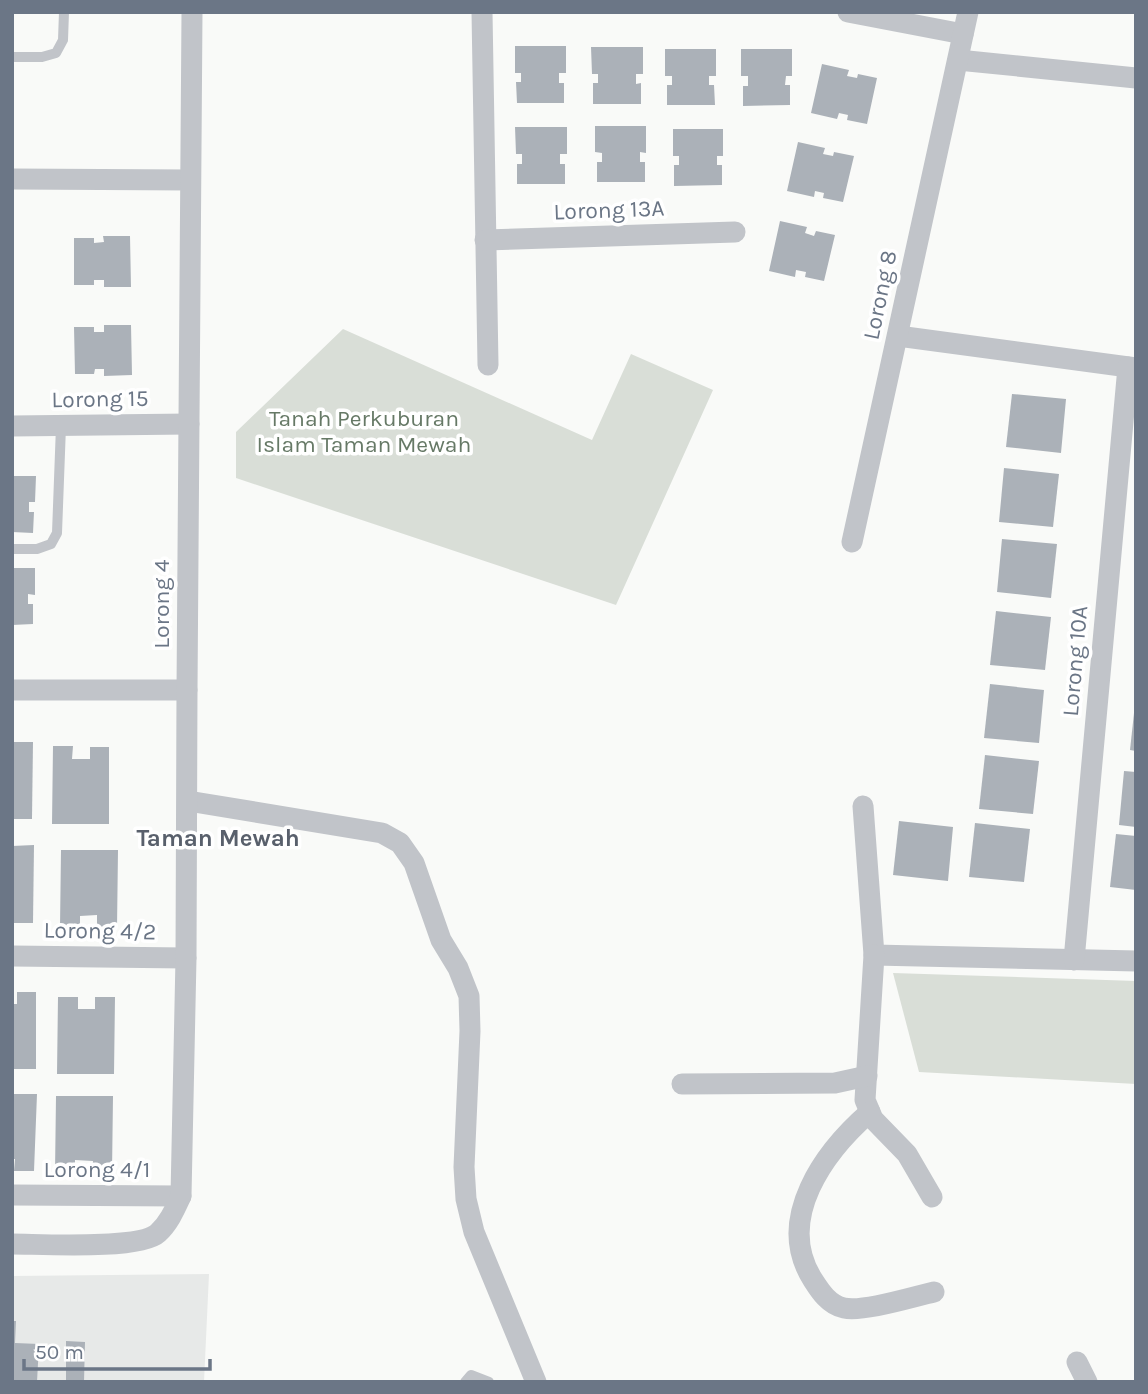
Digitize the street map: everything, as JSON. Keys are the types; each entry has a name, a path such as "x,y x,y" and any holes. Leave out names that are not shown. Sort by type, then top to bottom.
{"street":[{"name":"Lorong 4","path":"181,1196 188,801 192,12"},
{"path":"482,12 488,365"},
{"path":"848,12 963,34"},
{"name":"Lorong 8","path":"852,542 968,12"},
{"path":"958,60 1136,78"},
{"path":"12,179 190,180"},
{"name":"Lorong 13A","path":"485,240 735,232"},
{"path":"898,336 1132,367"},
{"name":"Lorong 10A","path":"1074,960 1132,367"},
{"name":"Lorong 15","path":"12,426 188,424"},
{"path":"12,690 187,690"},
{"path":"188,801 382,833 400,843 414,863 441,940 458,968 469,996 464,1167 466,1199 474,1232 536,1382"},
{"path":"863,806 874,956 865,1100 873,1119 907,1154 932,1197"},
{"name":"Lorong 4/2","path":"12,956 186,958"},
{"path":"874,956 1136,961"},
{"path":"682,1084 835,1083 867,1076"},
{"path":"870,1112 850,1129 814,1177 802,1208 802,1256 810,1276 823,1296 843,1308 867,1307 934,1292"},
{"name":"Lorong 4/1","path":"12,1195 181,1196"},
{"path":"12,1244 136,1243 157,1235 172,1215 181,1196"},
{"path":"1077,1362 1087,1382"}],"lane":[{"path":"12,57 42,57 56,53 63,40 64,12"},
{"path":"12,549 37,549 51,544 57,533 61,426"},
{"path":"465,1382 471,1375 489,1382"}],"shaded area":[{"path":"209,1274 204,1382 12,1382 12,1276"}],"green space":[{"name":"Tanah Perkuburan Islam Taman Mewah","path":"343,329 592,440 631,354 713,390 616,605 236,478 236,432"},
{"path":"893,973 1136,981 1136,1084 919,1072"}],"building":[{"path":"515,46 566,46 566,73 559,73 559,83 564,83 564,103 517,103 516,82 521,82 521,73 515,73"},
{"path":"591,47 643,47 643,74 636,74 636,84 641,83 641,104 593,104 593,83 598,83 598,74 592,74"},
{"path":"665,49 716,49 716,76 709,76 709,85 714,85 715,105 667,105 667,85 672,85 672,76 665,76"},
{"path":"741,49 792,49 792,76 786,76 785,85 790,85 790,105 743,106 743,86 748,86 748,76 741,76"},
{"path":"822,64 849,70 847,76 857,78 858,74 877,78 867,124 847,120 848,115 839,113 837,119 811,113"},
{"path":"595,126 646,126 646,153 640,152 640,162 645,162 645,182 597,182 597,162 602,162 602,153 595,152"},
{"path":"515,127 567,127 567,154 560,154 560,164 565,164 565,184 517,184 517,164 522,164 522,154 516,154"},
{"path":"673,129 723,129 723,156 717,156 717,165 722,165 722,185 674,186 674,165 679,165 679,156 673,156"},
{"path":"798,142 825,148 823,154 833,156 834,152 854,156 843,202 823,198 824,193 815,191 814,197 787,191"},
{"path":"780,221 807,227 805,233 814,236 816,231 835,235 824,281 805,277 806,272 796,270 795,277 769,271"},
{"path":"103,236 130,236 131,287 104,287 104,280 94,280 94,285 74,285 74,238 94,238 94,243 104,242"},
{"path":"104,325 131,325 132,375 104,376 104,369 95,369 94,374 75,374 74,327 94,327 94,332 104,332"},
{"path":"1012,394 1066,399 1061,453 1006,447"},
{"path":"1004,468 1059,474 1053,527 999,522"},
{"path":"12,476 36,476 35,502 29,502 29,512 34,512 33,533 12,532"},
{"path":"1002,539 1057,544 1051,598 997,592"},
{"path":"12,568 35,568 35,595 28,594 28,604 33,604 33,624 12,625"},
{"path":"996,611 1051,617 1045,670 990,665"},
{"path":"990,684 1044,690 1039,743 984,738"},
{"path":"1136,713 1136,751 1130,750"},
{"path":"13,742 33,742 32,819 12,819"},
{"path":"53,746 73,746 72,759 90,759 90,747 109,747 109,824 52,824"},
{"path":"985,755 1039,761 1033,814 979,809"},
{"path":"1124,771 1136,772 1136,827 1119,825"},
{"path":"899,821 953,827 948,881 893,875"},
{"path":"975,823 1030,829 1024,882 969,877"},
{"path":"1116,834 1136,836 1136,890 1110,887"},
{"path":"34,845 33,923 13,923 12,846"},
{"path":"61,850 118,850 117,928 97,927 97,915 80,916 80,928 60,927"},
{"path":"17,992 36,992 36,1069 12,1069 12,1004 17,1004"},
{"path":"58,997 78,997 78,1009 95,1009 95,997 115,997 114,1074 57,1074"},
{"path":"12,1094 37,1094 34,1171 14,1171"},
{"path":"56,1096 113,1096 112,1173 92,1173 93,1161 75,1160 75,1173 55,1173"},
{"path":"12,1321 16,1321 15,1343 39,1344 37,1382 12,1382"},
{"path":"66,1341 85,1342 84,1382 66,1382"}],"district":[{"name":"Taman Mewah","path":"218,838"}]}
